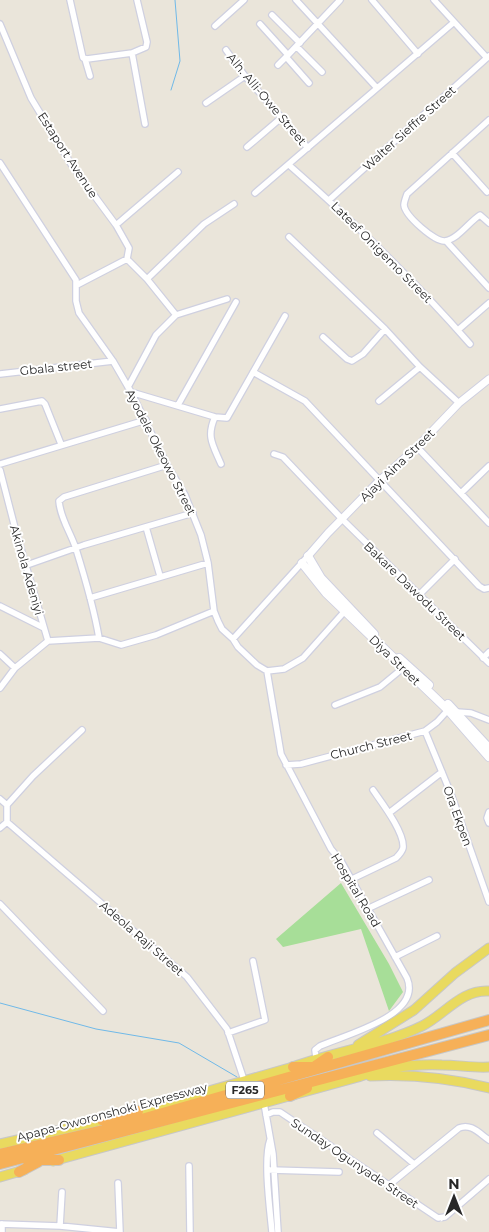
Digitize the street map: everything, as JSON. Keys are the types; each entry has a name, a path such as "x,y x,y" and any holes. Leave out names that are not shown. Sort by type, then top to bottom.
{"highway":[{"name":"Apapa-Oworonshoki Expressway","path":"0,1154 330,1061 489,1020"},
{"name":"Apapa-Oworonshoki Expressway","path":"0,1164 57,1155 489,1035"},
{"path":"295,1071 315,1062 330,1061"},
{"path":"288,1092 336,1079"},
{"path":"102,1125 140,1115"},
{"path":"19,1172 57,1155"},
{"path":"16,1160 40,1161"}],"main road":[{"name":"Diya Street","path":"308,556 321,578 348,607 391,651 457,712 489,748"},
{"name":"Diya Street","path":"302,563 344,612 448,710 489,757"},
{"path":"344,1052 371,1038 414,1010 454,973 489,948"},
{"path":"344,1052 394,1038 433,1020 470,994 489,991"},
{"name":"Apapa-Oworonshoki Expressway","path":"330,1061 344,1052"},
{"path":"358,1077 371,1072 403,1066 489,1067"},
{"name":"Apapa-Oworonshoki Expressway","path":"140,1115 244,1080 295,1071"},
{"path":"358,1077 413,1076 463,1082 489,1088"},
{"name":"Apapa-Oworonshoki Expressway","path":"336,1079 358,1077"},
{"name":"Apapa-Oworonshoki Expressway","path":"0,1176 19,1172 57,1155 264,1103 288,1092"},
{"name":"Apapa-Oworonshoki Expressway","path":"0,1144 102,1125"}],"street":[{"path":"70,0 82,58 85,59 90,76"},
{"path":"85,59 132,53 146,47 137,0"},
{"path":"215,26 244,0"},
{"path":"296,0 377,88"},
{"path":"278,65 340,0"},
{"path":"372,0 418,54"},
{"path":"434,0 453,23 488,57"},
{"path":"272,15 322,72"},
{"path":"255,193 453,23"},
{"name":"Estaport Avenue","path":"0,24 31,98 71,164 116,226 129,248 127,260"},
{"path":"260,24 309,83"},
{"name":"Alh. Alli-Owe Street","path":"226,50 245,76 308,148"},
{"path":"132,53 145,124"},
{"name":"Walter Sieffre Street","path":"329,200 488,57"},
{"path":"206,103 245,76"},
{"path":"247,147 281,118"},
{"path":"489,120 407,194 404,206 408,214 437,240 446,241 478,216 482,216 489,223"},
{"path":"452,153 487,192"},
{"path":"0,163 47,233 76,280 77,285 127,260 147,279 176,315"},
{"name":"Lateef Onigemo Street","path":"289,164 396,263 470,344"},
{"path":"116,226 178,172"},
{"path":"147,279 204,224 234,204"},
{"path":"289,238 459,403"},
{"path":"446,241 489,288"},
{"name":"Ayodele Okeowo Street","path":"77,285 76,301 79,313 113,361 146,420 167,465 186,495 201,535 208,563 214,611 222,629 257,665 267,671"},
{"path":"227,299 176,315 156,334 130,390 215,417 227,418 285,316"},
{"path":"178,405 236,302"},
{"path":"458,330 489,303"},
{"path":"322,338 352,361 364,354 384,329"},
{"name":"Gbala street","path":"0,374 113,361"},
{"path":"379,401 420,367"},
{"path":"253,372 305,401 455,559 478,586 484,590 489,588"},
{"name":"Ajayi Aina Street","path":"308,556 379,481 417,447 459,403 489,379"},
{"path":"0,409 42,401 45,404 61,444"},
{"path":"215,417 210,428 210,436 221,464"},
{"path":"0,464 61,444 146,420"},
{"path":"417,447 489,523"},
{"name":"Bakare Dawodu Street","path":"274,454 283,457 342,519 489,663"},
{"path":"99,638 76,548 61,511 59,501 64,497 167,465"},
{"path":"461,493 489,466"},
{"name":"Akinola Adeniyi","path":"0,470 48,641"},
{"path":"27,565 76,548 193,513"},
{"path":"146,527 160,576"},
{"path":"233,640 308,556"},
{"path":"419,595 455,559"},
{"path":"90,598 208,563"},
{"path":"0,606 44,628"},
{"path":"0,688 15,668 48,641 99,638 121,645 156,635 214,611"},
{"path":"267,671 284,669 303,658 344,612"},
{"path":"483,658 489,652"},
{"path":"0,654 15,668"},
{"path":"335,705 380,687 402,668"},
{"name":"Hospital Road","path":"267,671 278,742 286,765 329,845 410,984 410,992 404,1003 394,1012 372,1026 320,1046 315,1050 315,1062"},
{"name":"Church Street","path":"286,765 301,764 425,731 448,710"},
{"path":"457,712 471,713 489,720"},
{"path":"0,828 7,822 7,805 32,776 82,730"},
{"name":"Ora Ekpen","path":"425,731 442,772 489,902"},
{"path":"389,813 442,772"},
{"path":"350,880 361,876 400,854 403,849 402,839 389,813 373,790"},
{"path":"0,799 7,805"},
{"path":"489,812 487,818 489,823"},
{"name":"Adeola Raji Street","path":"7,822 187,977 228,1032 244,1080"},
{"path":"367,909 429,880"},
{"path":"0,904 103,1011"},
{"path":"395,957 437,936"},
{"path":"228,1032 265,1020 253,961"},
{"path":"264,1103 270,1140 272,1232"},
{"name":"Sunday Ogunyade Street","path":"266,1115 272,1112 280,1112 438,1218 442,1218 489,1179"},
{"path":"389,1185 463,1126 472,1128 489,1140"},
{"path":"377,1133 414,1164"},
{"path":"189,1166 190,1232"},
{"path":"271,1170 339,1172"},
{"path":"271,1170 278,1232"},
{"path":"2,1232 1,1224 60,1226 120,1232 118,1183"},
{"path":"60,1226 62,1192"}],"green space":[{"path":"341,883 389,964 403,992 389,1011 361,929 283,947 276,939"}],"waterway":[{"path":"171,90 180,61 175,0"},
{"path":"0,1003 96,1029 179,1043 237,1077"}]}
